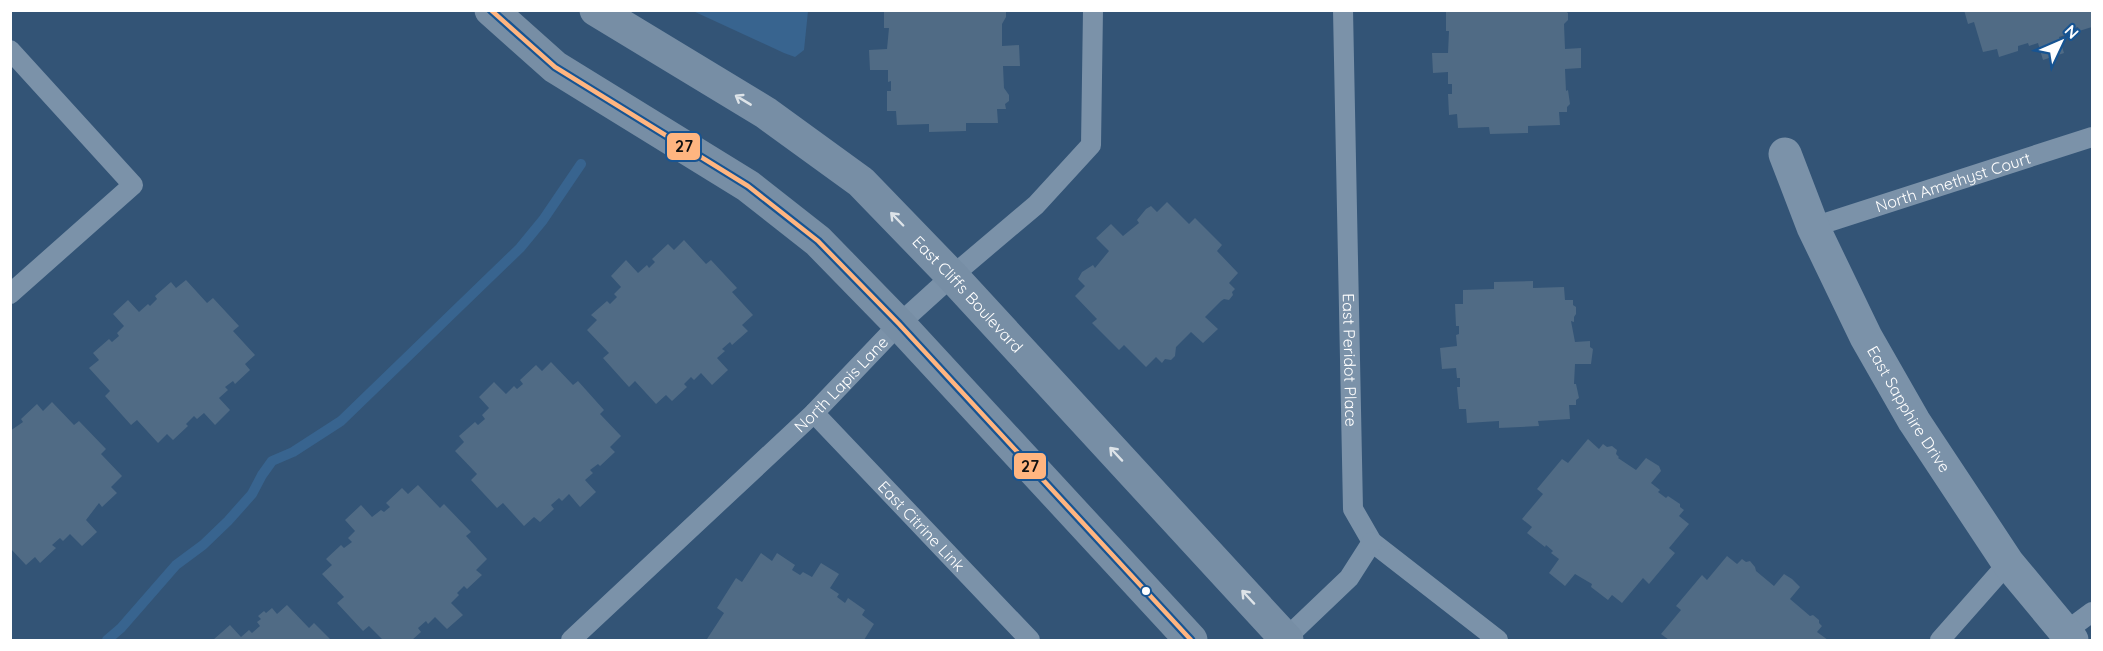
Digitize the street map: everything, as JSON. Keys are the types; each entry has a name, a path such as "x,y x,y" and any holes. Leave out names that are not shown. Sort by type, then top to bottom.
{"street":[{"name":"East Cliffs Boulevard","path":"596,10 766,113 861,182 952,276 1286,640"},
{"path":"492,11 555,67 748,186 818,241 899,324 1191,640"},
{"name":"East Sapphire Drive","path":"1785,154 1813,227 1866,337 1914,421 2008,563 2069,636"}],"lane":[{"name":"North Lapis Lane","path":"571,640 814,413 899,324 1036,205 1091,145 1093,10"},
{"name":"East Peridot Place","path":"1343,10 1353,509 1372,542 1498,640"},
{"path":"10,50 133,185 10,294"},
{"name":"North Amethyst Court","path":"1813,227 2092,137"},
{"name":"East Citrine Link","path":"814,413 1029,640"},
{"path":"1286,640 1349,578 1372,542"},
{"path":"1940,640 2008,563"},
{"path":"2069,636 2092,612"}],"water":[{"path":"693,11 808,11 804,50 795,57"}],"building":[{"path":"884,10 1006,10 1006,17 1002,24 1002,46 1019,45 1020,66 1003,66 1004,88 1009,95 1009,101 1005,104 1006,109 997,109 998,123 966,123 966,131 929,132 929,124 897,125 896,111 887,111 887,91 891,91 888,70 870,70 869,50 887,49 889,28 884,28"},
{"path":"1446,10 1564,10 1568,13 1568,20 1564,24 1565,49 1581,48 1581,68 1565,69 1566,91 1568,90 1570,104 1567,112 1559,112 1560,125 1528,126 1528,133 1490,134 1489,127 1458,128 1457,114 1449,115 1448,94 1452,94 1452,84 1448,84 1448,72 1433,73 1432,53 1448,53 1449,31 1446,31"},
{"path":"1964,10 2092,10 2092,27 2079,31 2078,27 2067,30 2068,34 2059,37 2064,53 2043,60 2038,43 2018,46 2018,51 1999,57 1997,49 1983,52 1974,22 1968,24"},
{"path":"1167,202 1189,224 1195,218 1222,245 1217,251 1238,273 1229,283 1235,289 1232,292 1233,295 1229,300 1221,301 1205,317 1218,329 1203,343 1191,332 1176,347 1175,356 1171,360 1165,359 1162,363 1156,357 1146,367 1124,345 1119,350 1092,323 1097,319 1075,296 1085,286 1078,279 1082,272 1093,265 1095,268 1109,251 1096,238 1111,224 1123,236 1139,223 1137,220 1146,209 1151,206 1157,212"},
{"path":"684,240 706,264 711,260 737,288 732,292 753,315 742,325 748,331 732,345 730,342 722,349 725,351 717,358 728,370 712,385 701,373 694,380 691,377 684,384 687,387 672,401 666,395 656,404 635,381 629,387 603,358 609,353 587,330 597,320 591,315 607,301 610,304 617,297 614,294 621,287 611,276 626,260 638,273 647,265 649,268 655,262 652,259 668,244 674,250"},
{"path":"186,280 207,303 213,298 239,326 233,331 255,355 245,364 250,370 235,384 233,381 225,387 228,390 219,398 230,410 215,425 204,413 197,419 194,416 186,424 188,426 173,440 167,434 158,443 137,420 131,425 105,396 110,391 89,368 99,360 93,353 109,339 112,342 119,336 117,333 124,326 113,314 128,300 139,312 148,304 150,306 157,299 155,296 171,282 176,288"},
{"path":"1533,281 1533,288 1564,287 1565,300 1573,300 1573,305 1576,307 1574,322 1571,321 1575,342 1590,341 1590,347 1593,349 1591,364 1575,364 1574,384 1576,384 1579,398 1576,400 1576,405 1569,405 1570,419 1538,421 1539,426 1499,428 1499,421 1467,423 1466,409 1459,409 1457,387 1460,387 1460,378 1457,378 1456,368 1442,369 1440,348 1457,346 1456,335 1459,334 1459,326 1456,326 1455,304 1463,304 1463,290 1494,289 1494,282"},
{"path":"551,362 573,385 578,381 604,410 600,414 621,436 610,447 615,452 600,466 598,464 590,470 593,473 585,480 596,492 580,507 569,494 562,501 559,498 551,505 554,509 540,522 534,517 524,526 503,503 497,508 471,480 477,474 455,451 464,442 459,436 475,422 478,425 485,419 482,415 489,408 479,397 494,382 506,394 514,386 517,389 523,384 520,380 536,365 542,371"},
{"path":"52,402 74,425 79,421 106,449 101,454 122,476 111,487 117,493 102,507 99,503 86,520 97,532 82,546 70,534 63,541 60,538 52,545 56,548 40,563 35,557 26,565 10,548 10,431 23,422 21,419 37,404 43,411"},
{"path":"1588,439 1599,449 1603,444 1607,447 1612,446 1617,450 1618,458 1636,470 1646,458 1659,466 1661,471 1651,483 1666,498 1668,496 1680,504 1684,510 1679,516 1689,524 1669,548 1675,553 1649,584 1643,578 1622,603 1612,595 1608,600 1591,587 1592,584 1575,574 1565,586 1549,573 1559,559 1546,545 1545,547 1527,533 1532,527 1522,519 1543,494 1537,489 1562,459 1568,463"},
{"path":"418,485 440,508 444,504 471,532 466,536 487,559 476,570 482,575 467,589 464,586 451,603 463,615 447,629 435,617 428,624 426,621 418,628 421,632 412,640 383,640 369,626 363,631 337,603 344,597 322,574 332,565 326,559 341,545 344,548 352,542 348,538 355,531 345,520 361,505 372,517 390,507 386,503 402,488 408,494"},
{"path":"761,553 772,561 777,553 795,565 792,570 800,575 803,572 812,577 821,563 839,574 830,588 839,594 837,597 845,603 848,598 865,610 862,615 874,624 864,640 707,639 724,613 717,608 736,578 742,582"},
{"path":"1727,556 1737,564 1742,559 1746,562 1750,561 1756,571 1774,586 1784,574 1792,579 1800,587 1790,599 1810,616 1813,615 1819,620 1822,626 1817,632 1828,640 1669,640 1661,634 1681,610 1676,606 1702,575 1707,580"},
{"path":"287,605 309,628 314,623 331,640 213,640 230,625 241,637 249,630 252,633 260,626 257,622 261,619 258,616 264,611 266,613 272,608 277,614"}],"waterway":[{"path":"107,640 121,628 176,565 203,545 228,521 252,494 272,461 293,452 341,421 520,248 543,220 581,164"}],"transit line":[{"name":"27","path":"491,10 555,67 748,186 818,241 899,324 1191,640"}]}
